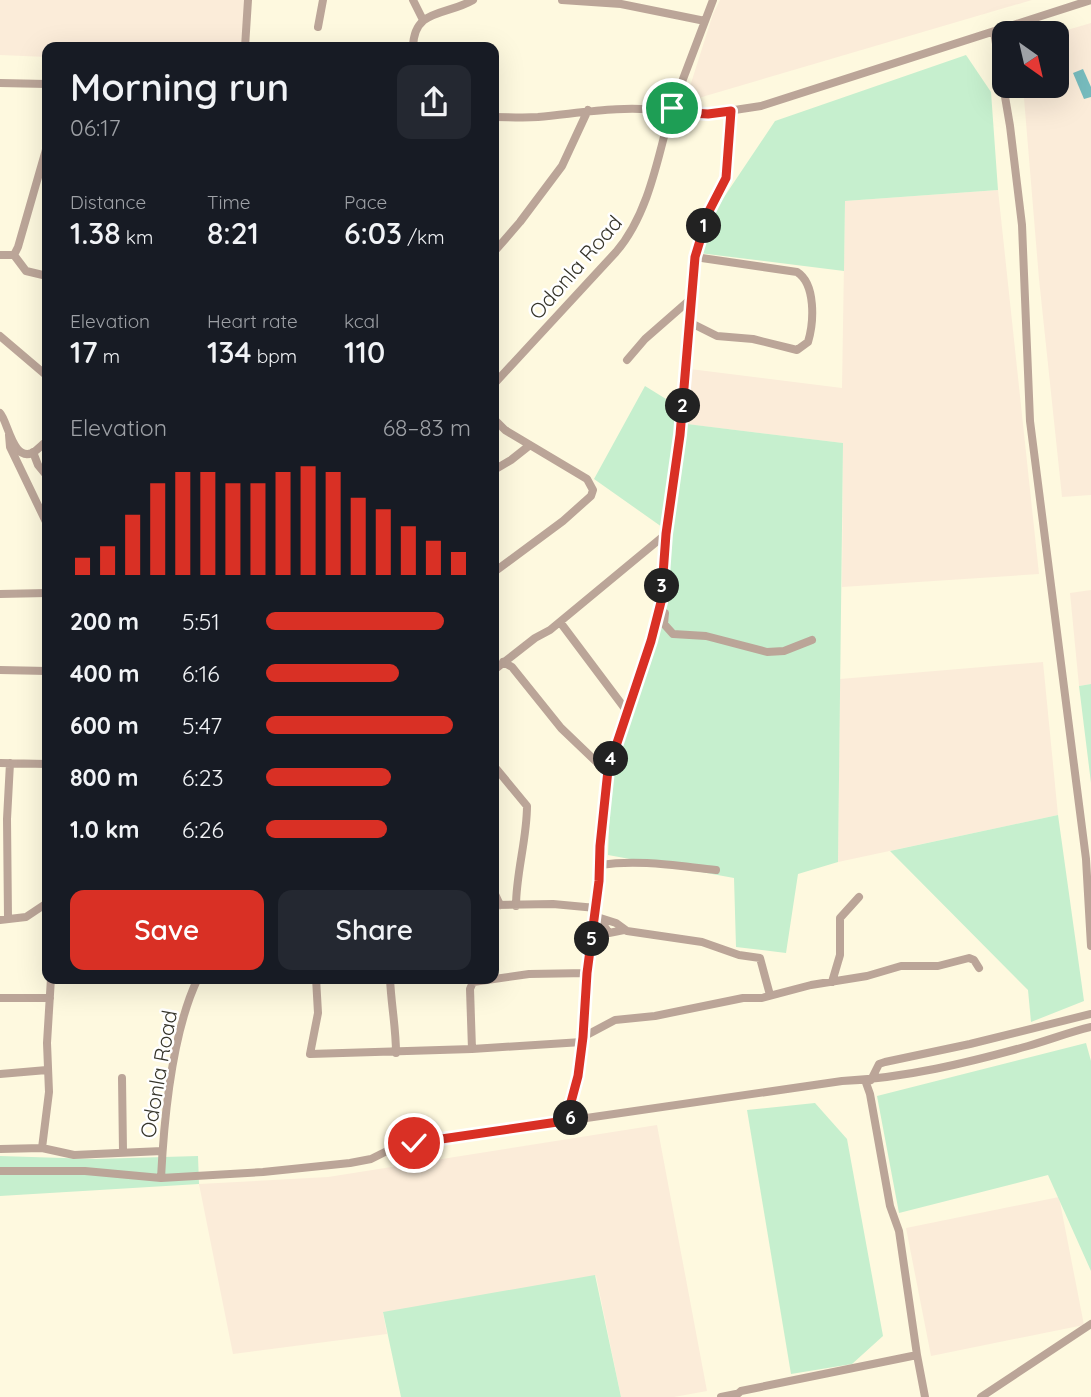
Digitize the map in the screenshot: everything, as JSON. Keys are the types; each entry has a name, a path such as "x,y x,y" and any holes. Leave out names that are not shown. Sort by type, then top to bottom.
{"street":[{"path":"245,42 248,0"},
{"path":"318,27 323,0"},
{"path":"413,0 423,20"},
{"path":"414,42 416,27 423,20 454,4 473,0"},
{"path":"562,0 621,2 705,21"},
{"name":"Odonla Road","path":"499,379 632,232 645,199 670,112 713,0"},
{"path":"1027,21 1091,0"},
{"path":"499,117 536,117 628,107 708,114 761,106 992,33"},
{"path":"0,83 42,84"},
{"path":"1005,98 1022,225 1030,421 1086,859 1091,946"},
{"path":"499,246 562,166 588,110"},
{"path":"571,1120 571,1102 578,1076 585,1023 587,973 596,914 608,773 659,611 666,534 680,435 695,257 709,211 726,178 731,111"},
{"path":"14,255 24,232 42,165"},
{"path":"0,255 14,255"},
{"path":"14,255 26,271 42,275"},
{"path":"691,323 717,336 753,339 797,350 808,342 811,321 810,291 805,279 797,272 695,257"},
{"path":"627,360 693,297"},
{"path":"0,336 42,372"},
{"path":"0,413 4,416 10,447 42,514"},
{"path":"499,424 587,479 593,490 591,496 563,521 499,568"},
{"path":"9,435 19,451 25,454 42,445"},
{"path":"499,467 530,445"},
{"path":"33,452 42,470"},
{"path":"499,666 560,622 666,534"},
{"path":"0,594 42,593"},
{"path":"659,611 665,613 664,624 673,634 706,636 767,652 784,651 812,640"},
{"path":"560,622 626,710"},
{"path":"503,662 512,667 561,728 608,773"},
{"path":"0,670 42,671"},
{"path":"0,763 42,764"},
{"path":"10,763 4,919 26,917 42,907"},
{"path":"499,772 527,806 516,906"},
{"path":"600,865 643,861 716,870"},
{"path":"832,982 840,955 840,918 859,897"},
{"path":"499,905 553,904 596,914 616,923 624,930 702,943 739,955 760,958 770,995"},
{"path":"316,984 318,1013 310,1054 396,1053 583,1039 594,1030 615,1020 655,1016 770,995 867,976 901,966 938,966 969,958 974,960 979,968"},
{"path":"499,977 587,973"},
{"path":"43,1148 49,1091 47,1070 53,984"},
{"name":"Odonla Road","path":"161,1178 162,1151 183,1015 196,984"},
{"path":"390,984 391,1006 396,1023 396,1053"},
{"path":"472,984 472,1049"},
{"path":"0,998 50,998"},
{"path":"925,1397 899,1231 890,1206 868,1080 879,1064 885,1062 1091,1014"},
{"path":"585,1023 594,1030"},
{"path":"0,1171 85,1171 161,1178 350,1163 371,1159 395,1147 414,1143 842,1081 868,1080 981,1058 1091,1027"},
{"path":"0,1074 47,1070"},
{"path":"122,1078 123,1151"},
{"path":"0,1149 43,1148 74,1155 162,1151"},
{"path":"981,1397 1091,1324"},
{"path":"721,1397 917,1355"}],"shaded area":[{"path":"0,0 245,0 241,42 42,42 42,57 0,55"},
{"path":"720,0 1032,0 685,102"},
{"path":"1091,23 1091,495 1062,497 1039,279 1024,98 1069,98 1069,29"},
{"path":"998,190 1039,574 842,587 843,443 686,424 690,369 842,388 845,201"},
{"path":"1091,590 1091,684 1079,686 1070,593"},
{"path":"1043,662 1058,815 838,862 840,679"},
{"path":"657,1125 707,1391 674,1397 621,1397 596,1276 383,1313 387,1334 233,1354 199,1184 328,1177"},
{"path":"1059,1197 1084,1325 931,1356 906,1228"}],"green space":[{"path":"966,55 991,92 998,190 845,201 844,271 699,253 712,215 775,121"},
{"path":"645,386 687,412 687,424 843,443 838,862 798,874 786,953 736,947 734,878 608,855 611,770 659,597 662,527 594,479"},
{"path":"1091,684 1091,783 1079,686"},
{"path":"1058,815 1084,1001 1031,1022 1028,990 890,851"},
{"path":"1086,1043 1091,1061 1091,1271 1048,1175 899,1213 877,1096"},
{"path":"815,1103 847,1139 883,1336 852,1364 791,1374 747,1110"},
{"path":"0,1156 95,1159 198,1156 199,1184 0,1196"},
{"path":"595,1275 621,1397 401,1397 383,1312"}],"water":[{"path":"1083,69 1091,87 1091,97 1084,99 1073,73"}],"route":[{"path":"414,1143 571,1120 571,1102 578,1076 583,1037 608,770 651,641 661,602 666,534 680,435 695,257 709,211 726,178 731,130 731,111 685,114 675,112 672,108"}]}
